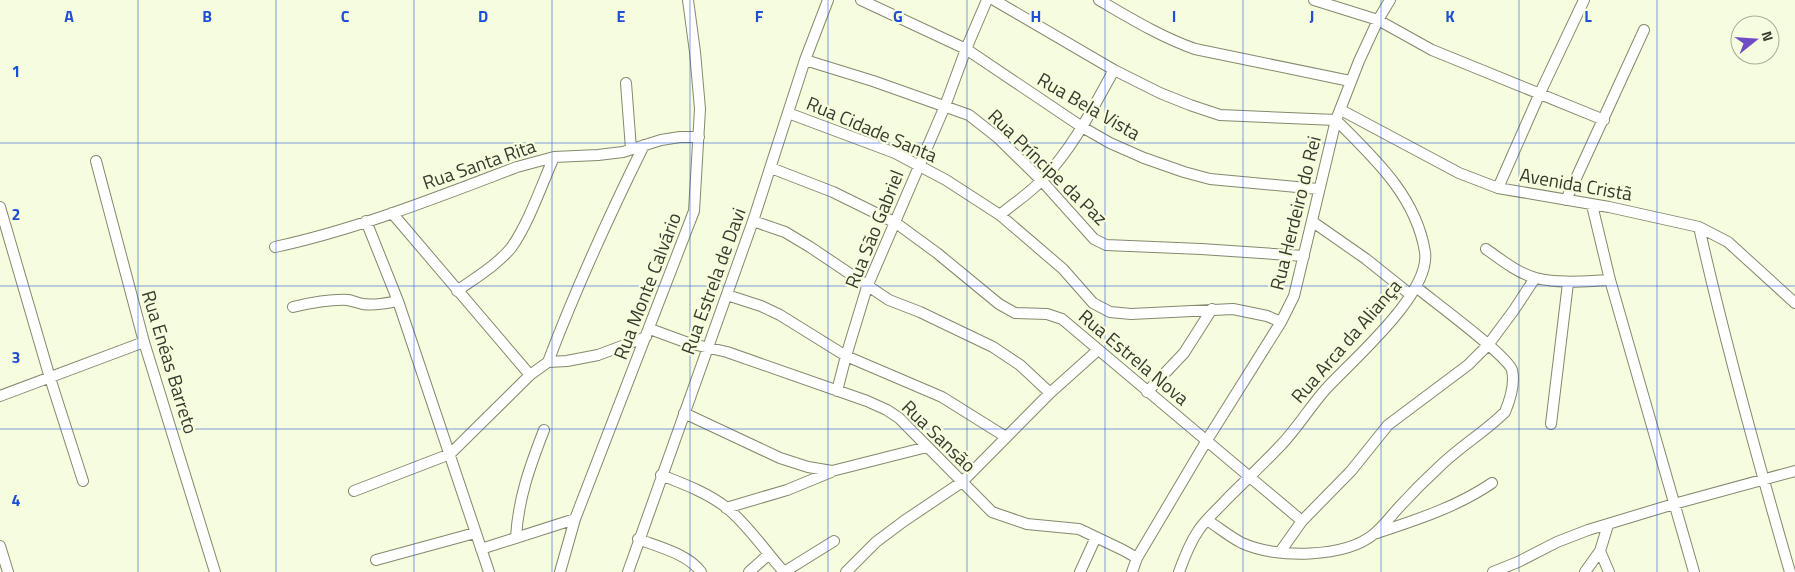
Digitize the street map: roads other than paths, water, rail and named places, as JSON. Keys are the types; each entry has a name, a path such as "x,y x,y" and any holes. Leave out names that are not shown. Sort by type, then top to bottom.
{"street":[{"name":"Rua Monte Calvário","path":"560,572 575,519 694,211 699,138 699,91 688,0"},
{"name":"Rua Estrela de Davi","path":"628,572 638,539 753,221 805,60 828,0"},
{"name":"Rua Bela Vista","path":"861,0 966,49 1082,127 1144,158 1210,179 1318,189"},
{"name":"Rua São Gabriel","path":"837,391 867,287 919,164 946,106 966,49 987,0"},
{"path":"994,0 1114,70 1190,106 1220,114 1336,120"},
{"path":"1099,0 1176,43 1195,49 1350,81"},
{"path":"1314,0 1378,20 1432,50 1604,120"},
{"name":"Rua Herdeiro do Rei","path":"1132,572 1137,558 1207,440 1282,322 1294,296 1336,120 1350,81 1378,20 1390,0"},
{"path":"1498,188 1539,94 1584,0"},
{"path":"1566,200 1644,30"},
{"name":"Rua Príncipe da Paz","path":"805,60 969,115 990,131 1042,181 1094,238 1106,245 1304,256"},
{"path":"1000,215 1042,181 1082,127 1114,70"},
{"path":"626,83 631,149"},
{"name":"Avenida Cristã","path":"1341,110 1459,173 1498,188 1609,207 1699,227 1728,242 1795,303"},
{"name":"Rua Cidade Santa","path":"788,113 895,153 919,164 1000,215 1063,268 1093,304 1110,312 1131,314 1233,309 1251,312 1282,322"},
{"name":"Rua Arca da Aliança","path":"1179,572 1198,530 1284,442 1326,390 1381,333 1413,291 1424,269 1425,254 1412,212 1399,187 1380,164 1336,120"},
{"name":"Rua Santa Rita","path":"274,247 314,238 392,213 517,167 554,158 598,155 631,149 661,140 680,137 699,138"},
{"path":"548,362 597,241 644,145"},
{"path":"457,291 499,260 511,248 522,230 554,158"},
{"name":"Rua Enéas Barreto","path":"96,161 144,342 214,572"},
{"name":"Rua Estrela Nova","path":"771,168 833,192 896,222 999,304 1016,313 1047,314 1062,319 1302,521"},
{"path":"1592,205 1610,280 1694,572"},
{"path":"0,207 50,378 83,481"},
{"path":"392,213 530,375"},
{"path":"366,221 398,301 489,572"},
{"path":"753,221 785,232 889,300 920,312 993,347 1020,365 1050,393"},
{"path":"1312,222 1488,345 1503,357 1512,369 1512,387 1505,412 1450,456 1417,488 1374,535"},
{"path":"1699,227 1717,306 1790,572"},
{"path":"1486,249 1504,262 1535,278 1568,283 1610,280"},
{"path":"1280,552 1302,521 1351,471 1388,425 1468,364 1488,345 1535,278"},
{"path":"1551,424 1568,283"},
{"path":"727,295 761,306 780,315 846,356 942,397 1006,437"},
{"path":"292,306 312,302 348,300 363,304 398,301"},
{"path":"1147,392 1184,353 1212,310"},
{"path":"354,491 450,454 530,375 548,362 567,361 598,355 648,333"},
{"name":"Rua Sansão","path":"648,333 727,352 867,401 887,410 912,430 926,448 992,512 1027,524 1079,529 1137,558"},
{"path":"0,396 144,342"},
{"path":"846,572 876,542 962,482 1050,393 1098,350"},
{"path":"684,413 780,458 808,467 832,471"},
{"path":"516,538 517,516 522,492 544,430"},
{"path":"726,508 787,490 832,471 926,448"},
{"path":"1492,572 1588,530 1795,471"},
{"path":"662,475 698,490 726,508 742,522 784,572 834,541"},
{"path":"1207,520 1241,542 1257,548 1280,552 1336,550 1356,545 1374,535 1459,502 1492,482"},
{"path":"481,549 575,519"},
{"path":"1585,572 1600,551 1608,525"},
{"path":"376,560 476,533"},
{"path":"1080,572 1096,537"},
{"path":"638,539 687,559 702,572"},
{"path":"0,546 8,572"},
{"path":"1600,551 1609,572"},
{"path":"749,572 768,555"}]}
